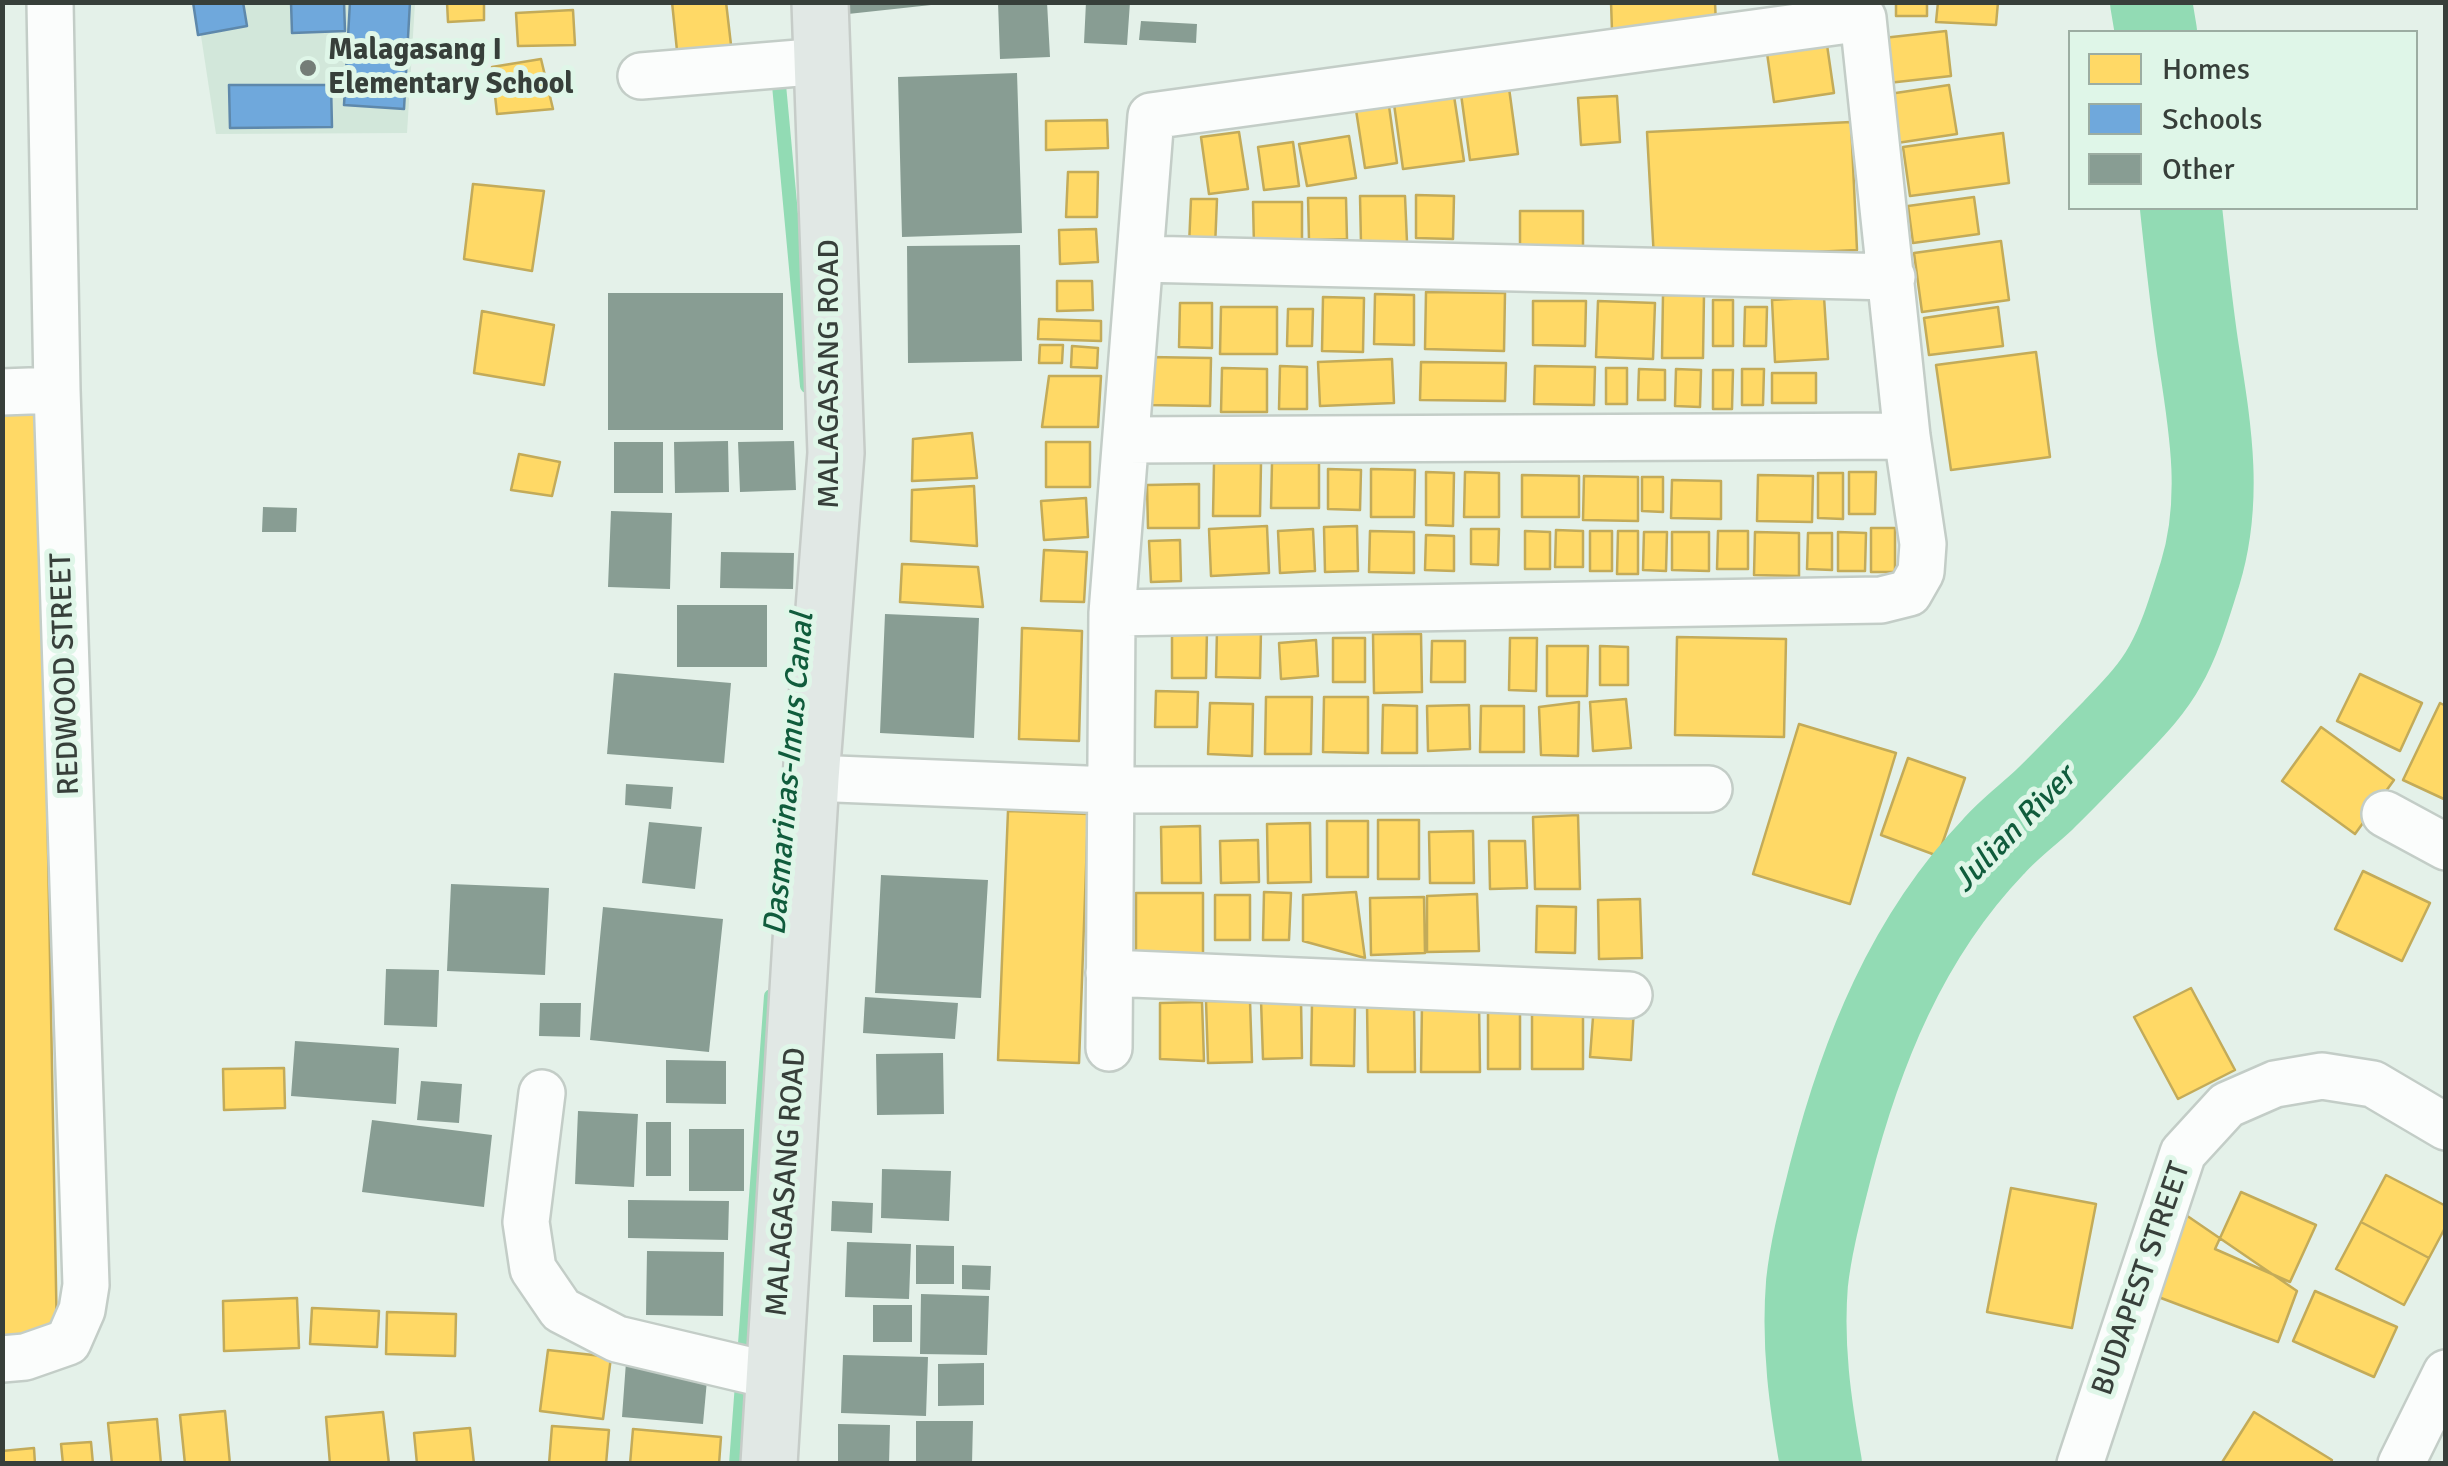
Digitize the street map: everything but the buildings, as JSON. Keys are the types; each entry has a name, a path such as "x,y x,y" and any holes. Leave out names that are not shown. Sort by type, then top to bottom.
{"main road":[{"name":"MALAGASANG ROAD","path":"769,1464 811,778 836,453 820,2"}],"street":[{"name":"REDWOOD STREET","path":"2,1359 68,1342 82,1310 86,1285 56,390 50,2"},
{"path":"1109,1048 1112,612 1151,116 1863,18 1907,436 1923,544 1921,572 1909,593 1881,600 1112,612"},
{"path":"642,76 823,61"},
{"path":"1141,259 1892,276"},
{"path":"2,392 56,390"},
{"path":"1126,440 1907,436"},
{"path":"811,778 1110,790 1709,789"},
{"path":"2385,814 2446,847"},
{"path":"1109,972 1629,995"},
{"name":"BUDAPEST STREET","path":"2080,1464 2182,1152 2227,1104 2276,1084 2322,1076 2374,1084 2446,1126"},
{"path":"542,1093 526,1222 533,1269 561,1310 616,1339 773,1376"},
{"path":"2400,1464 2446,1372"}],"shaded area":[{"name":"Malagasang I Elementary School","path":"196,3 415,3 407,133 216,134"}],"waterway":[{"name":"Julian River","path":"2151,2 2156,30"},
{"name":"Dasmarinas-Imus Canal","path":"779,85 807,386"},
{"name":"Julian River","path":"1821,1464 1808,1374 1807,1283 1842,1128 1873,1040 1912,958 1963,881 2113,730 2154,683 2176,644 2200,574 2211,518 2212,462 2181,210"},
{"name":"Dasmarinas-Imus Canal","path":"736,1464 771,996"}],"place":[{"name":"Malagasang I Elementary School","path":"308,68"}]}
